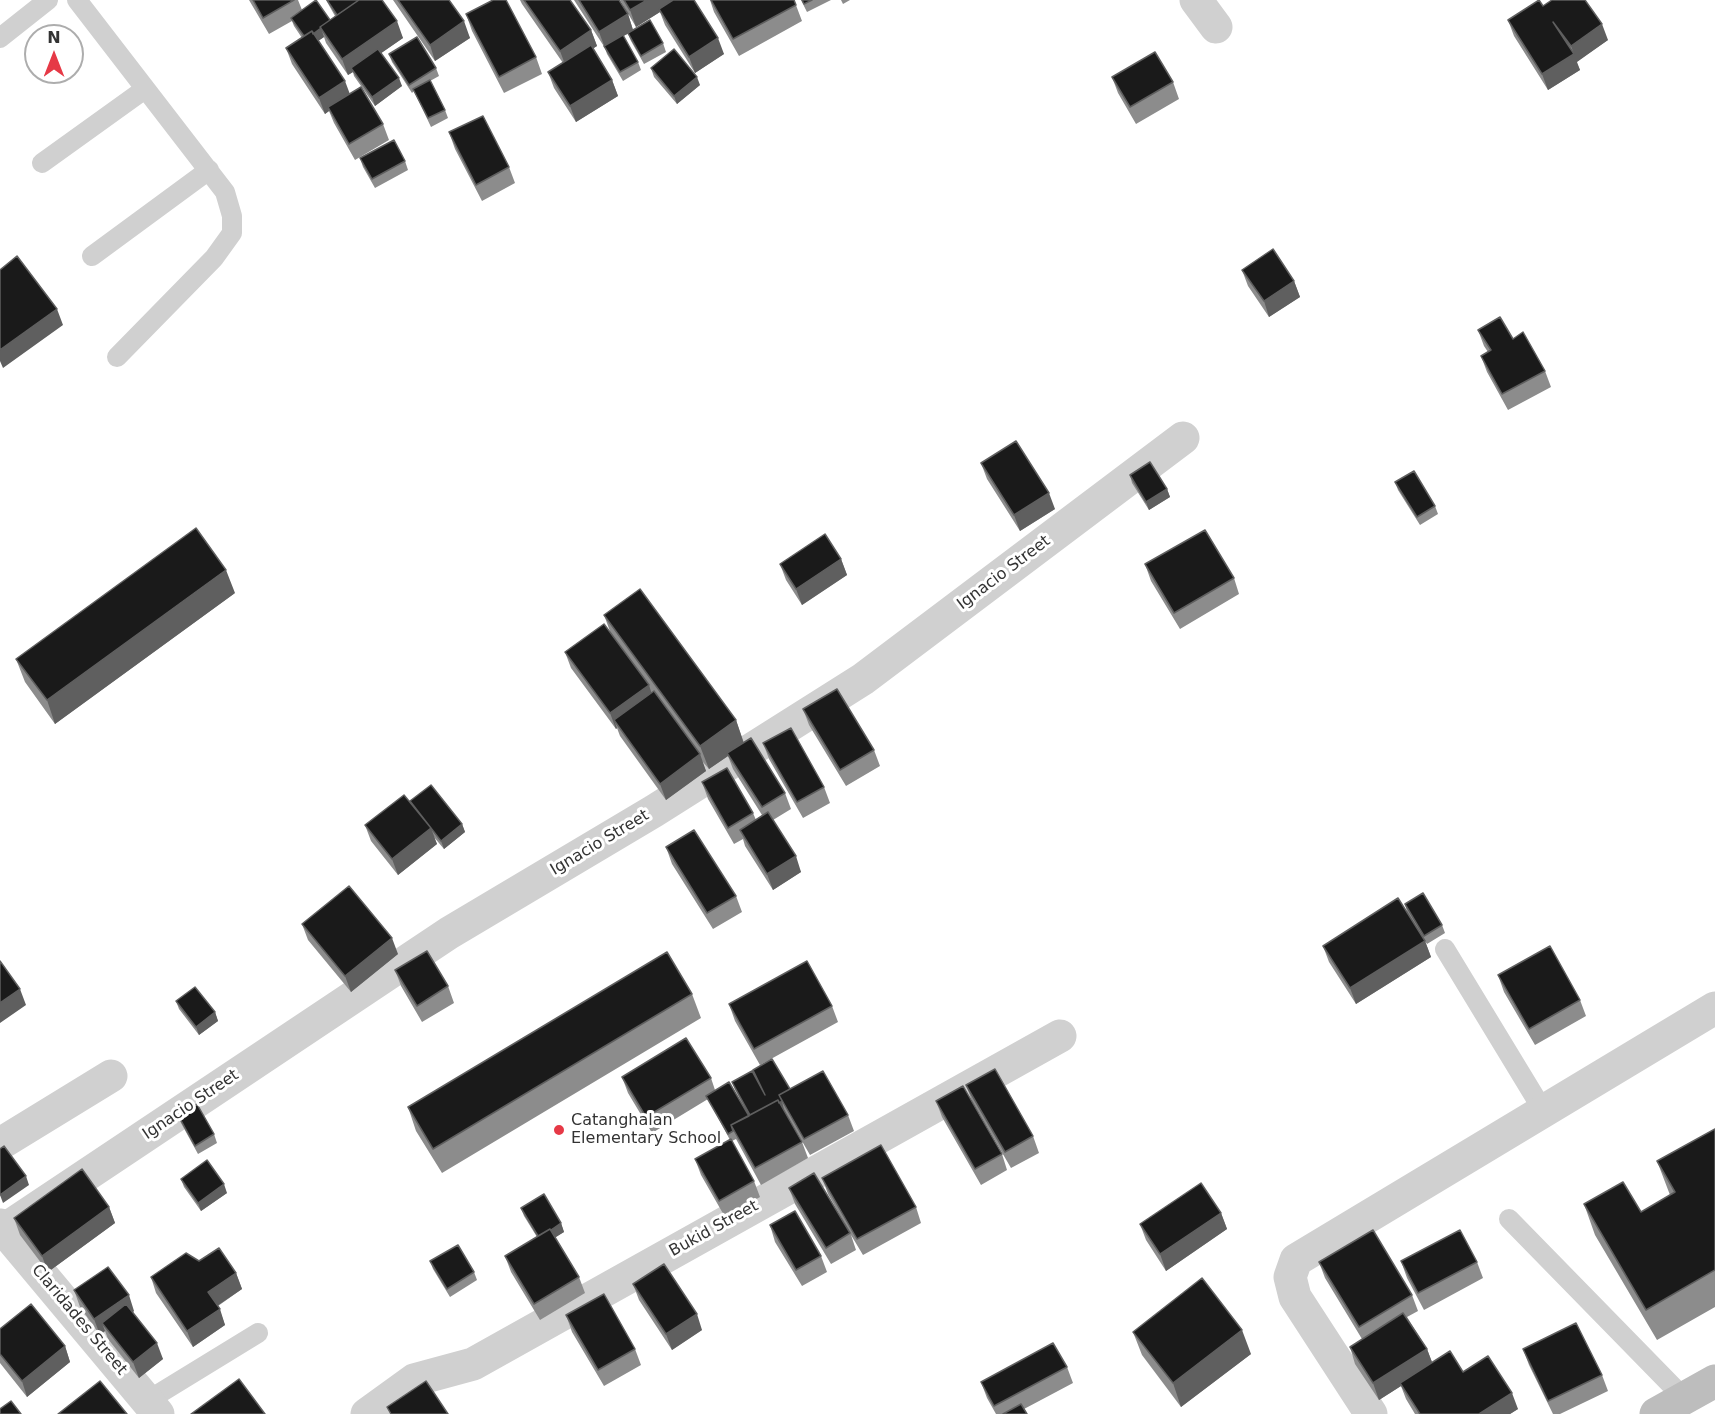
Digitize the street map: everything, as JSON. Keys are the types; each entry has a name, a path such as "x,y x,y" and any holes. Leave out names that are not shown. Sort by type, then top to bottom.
{"main road":[{"path":"1656,1414 1715,1381"}],"street":[{"path":"1196,0 1216,27"},
{"name":"Ignacio Street","path":"2,1228 449,933 654,811 863,679 1184,438"},
{"path":"1371,1414 1295,1297 1290,1277 1296,1260 1715,1008"},
{"name":"Bukid Street","path":"367,1414 414,1380 473,1364 1060,1036"},
{"path":"0,1144 111,1076"},
{"name":"Claridades Street","path":"2,1228 152,1407"}],"lane":[{"path":"0,38 48,0"},
{"path":"76,0 230,201 232,233 214,258 117,357"},
{"path":"42,163 145,89"},
{"path":"92,256 208,170"},
{"path":"1445,949 1544,1112"},
{"path":"1509,1219 1684,1398"},
{"path":"152,1407 258,1333"}],"building":[{"path":"253,0 294,0 263,18"},
{"path":"316,0 330,20 313,34 312,31 304,36 291,18"},
{"path":"327,0 359,0 337,15"},
{"path":"359,0 382,0 397,21 342,59 320,27"},
{"path":"398,0 449,0 464,21 430,45"},
{"path":"493,0 506,0 536,57 499,77 466,14"},
{"path":"524,0 570,0 591,30 560,51"},
{"path":"579,0 619,0 628,14 599,32"},
{"path":"624,0 647,0 630,10"},
{"path":"673,0 694,0 718,38 689,57 659,9"},
{"path":"711,0 794,0 796,5 733,39"},
{"path":"1539,0 1543,6 1552,0 1585,0 1602,24 1571,46 1553,22 1574,54 1542,74 1508,20"},
{"path":"650,20 663,43 641,56 628,33"},
{"path":"312,31 345,81 319,98 286,48"},
{"path":"623,35 638,62 620,72 604,46"},
{"path":"417,37 436,68 409,85 389,54"},
{"path":"591,45 612,80 570,106 548,72"},
{"path":"378,49 399,78 372,97 351,68"},
{"path":"674,49 697,77 674,96 651,68"},
{"path":"1155,52 1173,82 1130,107 1112,77"},
{"path":"430,80 445,110 428,118 413,89"},
{"path":"361,87 383,124 349,144 328,107"},
{"path":"483,116 509,167 476,185 449,132"},
{"path":"394,140 405,161 372,179 360,158"},
{"path":"1273,249 1294,281 1264,301 1242,270"},
{"path":"17,256 57,309 0,350 0,270"},
{"path":"1500,317 1513,339 1523,332 1545,371 1502,394 1481,356 1491,350 1478,330"},
{"path":"1016,441 1049,493 1014,515 981,463"},
{"path":"1150,462 1167,489 1146,502 1130,475"},
{"path":"1414,471 1435,506 1417,517 1395,482"},
{"path":"196,528 226,570 47,700 16,659"},
{"path":"1205,530 1234,578 1174,613 1145,564"},
{"path":"825,534 841,559 796,589 780,564"},
{"path":"640,589 736,720 700,746 604,615"},
{"path":"604,624 649,685 610,713 565,652"},
{"path":"837,689 874,750 840,770 803,709"},
{"path":"654,691 700,754 660,784 614,720"},
{"path":"791,728 824,787 797,802 763,743"},
{"path":"751,738 785,793 762,807 727,753"},
{"path":"727,768 753,813 728,828 702,782"},
{"path":"431,785 462,824 441,841 410,801"},
{"path":"404,795 431,828 392,859 365,825"},
{"path":"768,812 796,856 767,874 740,830"},
{"path":"694,830 736,896 707,913 666,847"},
{"path":"349,886 392,938 345,976 302,924"},
{"path":"1423,893 1442,925 1424,936 1405,904"},
{"path":"1398,898 1425,941 1350,988 1323,946"},
{"path":"1550,946 1580,1000 1529,1029 1498,975"},
{"path":"427,951 448,986 417,1006 395,970"},
{"path":"667,952 692,994 433,1149 408,1107"},
{"path":"0,961 20,989 0,1003"},
{"path":"807,961 832,1006 754,1049 729,1004"},
{"path":"195,987 215,1012 196,1027 176,1001"},
{"path":"686,1038 711,1078 646,1117 622,1077"},
{"path":"772,1059 790,1089 779,1095 782,1101 779,1103 778,1100 750,1115 732,1082 752,1071 765,1095 753,1070"},
{"path":"995,1069 1033,1136 1005,1152 966,1085"},
{"path":"823,1071 848,1115 804,1139 779,1095"},
{"path":"729,1082 749,1116 731,1125 733,1131 728,1134 706,1096"},
{"path":"963,1086 1002,1154 975,1169 936,1101"},
{"path":"778,1100 802,1142 755,1168 731,1125"},
{"path":"197,1104 214,1134 195,1146 178,1115"},
{"path":"1715,1129 1715,1270 1646,1310 1584,1204 1623,1182 1641,1212 1675,1192 1657,1161"},
{"path":"731,1139 754,1181 719,1201 695,1159"},
{"path":"881,1145 916,1207 857,1239 822,1178"},
{"path":"4,1146 26,1176 0,1195 0,1149"},
{"path":"207,1160 224,1184 198,1203 181,1179"},
{"path":"82,1169 109,1207 42,1256 14,1218"},
{"path":"814,1173 850,1233 826,1248 789,1188"},
{"path":"1201,1183 1221,1213 1160,1254 1140,1224"},
{"path":"544,1194 561,1223 538,1236 521,1208"},
{"path":"795,1211 821,1256 796,1270 770,1225"},
{"path":"550,1229 579,1277 534,1304 505,1256"},
{"path":"1373,1230 1412,1295 1359,1327 1319,1262"},
{"path":"1460,1230 1477,1262 1418,1293 1401,1261"},
{"path":"458,1245 474,1272 447,1289 430,1261"},
{"path":"219,1248 236,1273 208,1292 220,1309 187,1331 151,1277 186,1253 199,1261"},
{"path":"664,1264 697,1314 666,1334 633,1284"},
{"path":"108,1267 129,1295 94,1319 74,1290"},
{"path":"1202,1278 1242,1330 1173,1383 1133,1332"},
{"path":"604,1294 635,1349 598,1370 566,1315"},
{"path":"31,1304 65,1346 22,1381 0,1354 0,1329"},
{"path":"126,1304 157,1343 133,1362 102,1323"},
{"path":"1403,1313 1427,1349 1373,1383 1350,1347"},
{"path":"1576,1323 1602,1375 1548,1401 1523,1349"},
{"path":"1053,1343 1067,1367 994,1406 981,1382"},
{"path":"1450,1351 1463,1372 1488,1356 1512,1393 1479,1414 1420,1414 1400,1383"},
{"path":"239,1379 265,1414 191,1414"},
{"path":"100,1381 127,1414 58,1414"},
{"path":"426,1381 448,1414 391,1414 387,1407"},
{"path":"11,1401 21,1414 0,1414 0,1409"},
{"path":"1021,1404 1027,1414 1003,1414"}],"place":[{"name":"Catanghalan Elementary School","path":"559,1130"}]}
